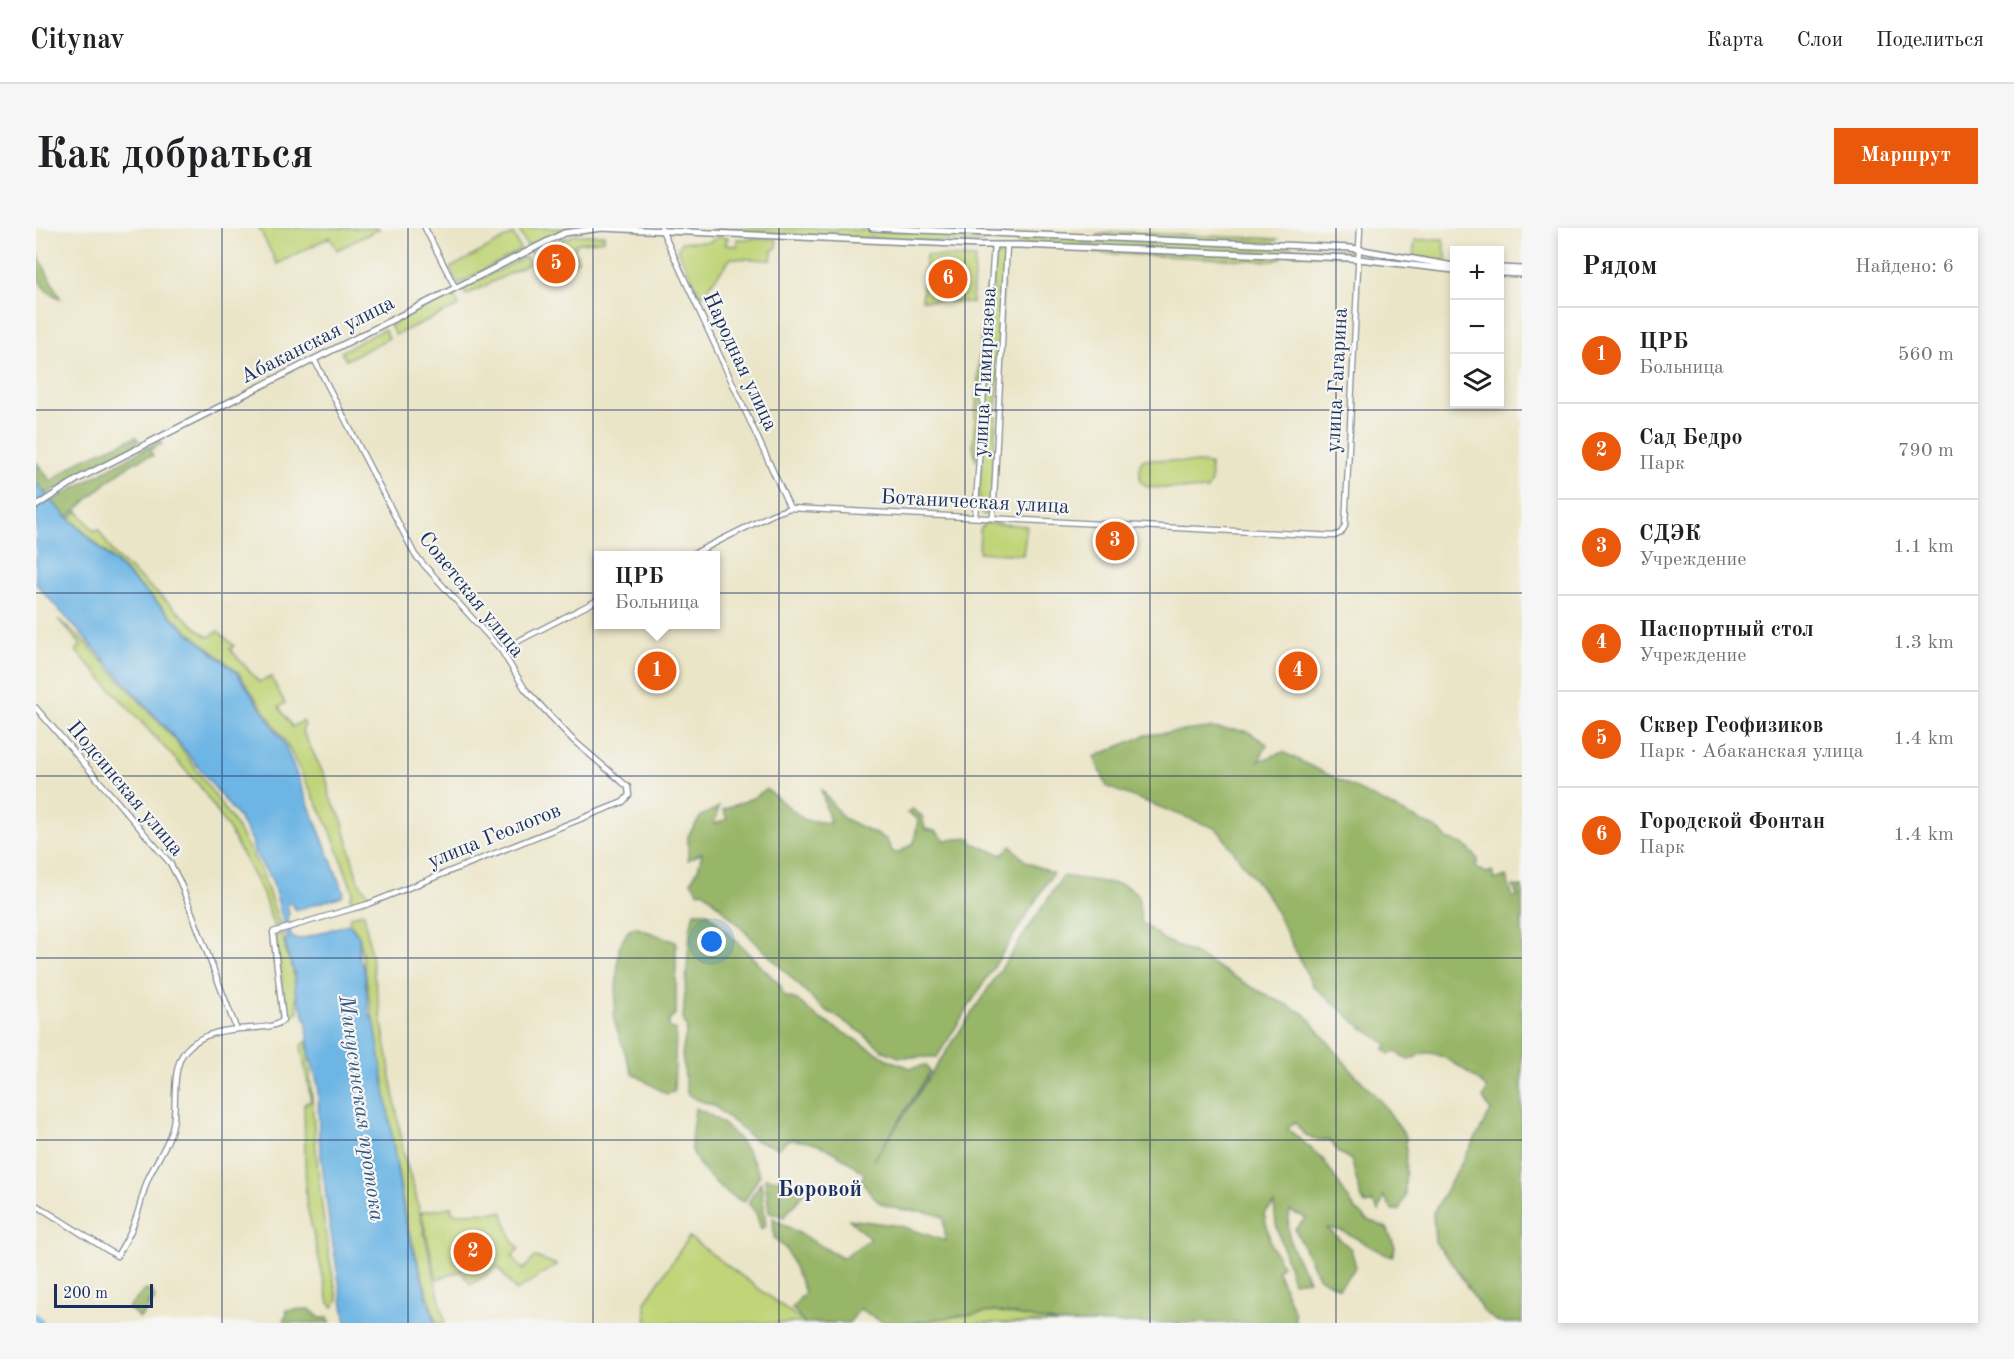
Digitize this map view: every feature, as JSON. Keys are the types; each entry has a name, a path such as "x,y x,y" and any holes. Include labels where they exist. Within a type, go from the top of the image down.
{"main road":[{"name":"Абаканская улица","path":"36,506 52,495 314,359 564,232 601,228 662,230 676,233 712,231 1358,259 1450,269"},
{"path":"671,228 676,233"},
{"path":"872,228 1008,231 1358,249 1450,265"},
{"name":"улица Тимирязева","path":"994,245 995,231"},
{"name":"улица Тимирязева","path":"1007,245 1008,231"},
{"path":"1504,270 1522,271"}],"street":[{"path":"425,228 455,288"},
{"name":"улица Гагарина","path":"1341,533 1345,526 1359,228"},
{"name":"Народная улица","path":"662,230 790,508"},
{"name":"улица Тимирязева","path":"975,517 994,245"},
{"name":"улица Тимирязева","path":"993,518 1007,245"},
{"name":"Советская улица","path":"314,359 409,547 501,650 525,689 573,740 628,787"},
{"name":"Ботаническая улица","path":"697,551 790,508 1322,536 1341,533"},
{"path":"501,650 594,602"},
{"name":"Подсинская улица","path":"36,708 170,864 184,892 236,1028"},
{"name":"улица Геологов","path":"236,1028 276,1026 284,1020 276,931 360,906 623,802 629,795 628,787"},
{"path":"36,1205 117,1256 135,1221 150,1173 171,1133 178,1063 184,1052 196,1041 210,1034 236,1028"}],"green space":[{"path":"259,228 379,229 337,250 330,237 277,264"},
{"path":"523,228 570,228 527,246 519,230"},
{"path":"714,228 816,228 985,235 987,238 981,243 716,231"},
{"path":"1116,232 1278,239 1273,243 1097,235"},
{"path":"513,234 521,250 458,284 450,268"},
{"path":"574,235 604,235 604,240 575,244 576,248 534,258 532,252"},
{"path":"718,237 728,238 725,245 737,246 737,239 776,239 777,247 772,251 771,260 731,258 701,297 678,250 681,242 709,242"},
{"path":"1018,237 1351,250 1352,252 1351,256 1017,243"},
{"path":"1443,239 1447,261 1413,257 1415,240"},
{"path":"1101,249 1283,257 1273,261 1095,253"},
{"path":"36,251 60,298 46,290 39,280"},
{"path":"575,251 578,260 572,266 553,272 534,262"},
{"path":"1000,252 1004,255 1004,259 991,510 984,515 978,509 995,259"},
{"path":"926,255 975,258 972,303 922,300"},
{"path":"526,257 529,264 466,295 462,288"},
{"path":"989,284 986,335 981,341 984,353 976,461 973,445 984,296"},
{"path":"453,293 459,306 395,335 390,325"},
{"path":"384,329 389,338 346,360 341,352"},
{"path":"136,437 139,441 135,445 46,494 36,482 36,462 51,481 79,461"},
{"path":"160,440 162,444 150,450 153,456 143,458 120,472 68,517 52,501"},
{"path":"1144,459 1210,464 1211,481 1207,490 1147,487 1140,481 1140,464"},
{"path":"78,511 94,531 98,529 115,556 205,635 209,637 218,631 234,646 230,649 259,682 271,677 285,703 279,707 292,727 303,721 305,725 302,730 327,781 329,796 342,820 358,881 368,894 366,901 353,904 350,898 353,892 330,829 285,741 238,672 183,627 70,518"},
{"path":"985,523 1027,526 1023,555 979,552 980,530"},
{"path":"58,619 85,642 175,740 233,821 261,870 280,925 274,927 263,894 228,828 199,785 76,651 81,645"},
{"path":"1209,728 1247,731 1267,744 1259,761 1283,752 1439,830 1447,839 1465,845 1478,859 1476,868 1487,873 1492,871 1494,880 1506,876 1513,897 1518,897 1513,886 1522,887 1522,1323 1498,1323 1482,1310 1453,1264 1435,1242 1433,1213 1491,1111 1483,1098 1487,1089 1467,1072 1441,1056 1426,1053 1408,1060 1396,1052 1389,1054 1384,1049 1388,1045 1360,1026 1313,986 1270,900 1217,829 1107,787 1094,757 1146,735"},
{"path":"766,789 805,820 830,823 821,789 843,818 886,839 893,852 898,853 914,843 918,819 907,813 912,809 922,816 925,829 935,831 945,840 971,838 972,843 1002,855 1011,846 1026,862 1053,873 937,1057 899,1057 884,1051 858,1030 821,1007 710,897 703,891 698,892 691,881 698,869 702,853 688,860 688,836 701,816 719,807 714,824 727,819 723,810 755,797"},
{"path":"1063,876 1124,885 1138,894 1141,922 1166,941 1197,955 1253,988 1305,1014 1351,1070 1384,1105 1406,1137 1405,1197 1399,1210 1392,1210 1384,1196 1379,1211 1372,1202 1366,1205 1361,1196 1351,1160 1338,1152 1330,1140 1309,1137 1295,1122 1287,1128 1323,1159 1355,1209 1366,1219 1387,1228 1395,1247 1392,1257 1344,1232 1327,1228 1351,1249 1356,1267 1339,1288 1318,1277 1295,1229 1306,1218 1290,1211 1288,1230 1292,1247 1309,1280 1293,1282 1276,1224 1274,1204 1264,1214 1271,1244 1282,1265 1277,1271 1295,1314 1295,1323 1058,1323 995,1311 908,1323 884,1323 860,1309 849,1323 805,1323 792,1308 805,1292 786,1249 774,1238 773,1218 842,1258 870,1239 849,1219 900,1226 946,1241 943,1217 927,1212 887,1206 872,1195 861,1180 865,1174 838,1154 820,1145 800,1141 788,1140 779,1148 756,1141 713,1105 695,1099 687,1093 682,1053 687,1028 683,1019 690,930 694,912 707,912 780,985 784,996 797,1000 817,1017 891,1061 911,1068 926,1065 930,1072 874,1160"},
{"path":"364,913 404,1156 415,1192 445,1323 436,1323 406,1221 359,935 349,921 351,916"},
{"path":"635,927 676,942 676,1013 669,1021 669,1028 676,1030 674,1092 666,1094 632,1073 614,1021 619,947 628,931"},
{"path":"283,933 286,954 292,965 298,1012 293,1013 293,1017 288,1020 275,935"},
{"path":"307,1041 322,1203 338,1300 333,1307 329,1303 306,1202 304,1104 311,1101 301,1046"},
{"path":"695,1108 726,1127 742,1144 755,1164 760,1175 744,1202 729,1194 714,1181 695,1158 691,1140"},
{"path":"765,1178 779,1180 804,1193 784,1217 769,1212"},
{"path":"761,1182 766,1226 761,1229 756,1213 748,1203"},
{"path":"451,1207 452,1213 502,1212 513,1242 519,1248 512,1256 523,1270 535,1257 557,1265 516,1291 498,1267 471,1285 461,1271 437,1279 421,1212"},
{"path":"689,1237 805,1323 647,1323 645,1302"},
{"path":"145,1290 153,1292 155,1300 151,1304 147,1303 149,1307 140,1318 128,1308"},
{"path":"310,1309 320,1318 328,1318 331,1323 287,1323 283,1320 287,1315 286,1310"},
{"path":"995,1311 1058,1323 908,1323"}],"water":[{"name":"Минусинская протока","path":"36,482 53,503 183,628 237,673 284,743 344,893 342,896 296,910 291,903 287,904 289,914 287,917 292,938 301,939 348,924 359,936 359,958 364,968 369,1013 375,1024 405,1221 435,1323 346,1323 329,1221 319,1137 318,1085 309,1053 307,1023 295,990 295,974 285,940 288,939 272,880 254,852 252,840 238,817 176,739 36,584"}],"waterway":[{"path":"36,1316 41,1323"}],"place":[{"name":"Сквер Геофизиков","path":"556,264"},
{"name":"Городской Фонтан","path":"948,279"},
{"name":"СДЭК","path":"1115,541"},
{"name":"ЦРБ","path":"657,671"},
{"name":"Паспортный стол","path":"1298,671"},
{"name":"Сад Бедро","path":"473,1252"}],"district":[{"name":"Боровой","path":"820,1188"}]}
